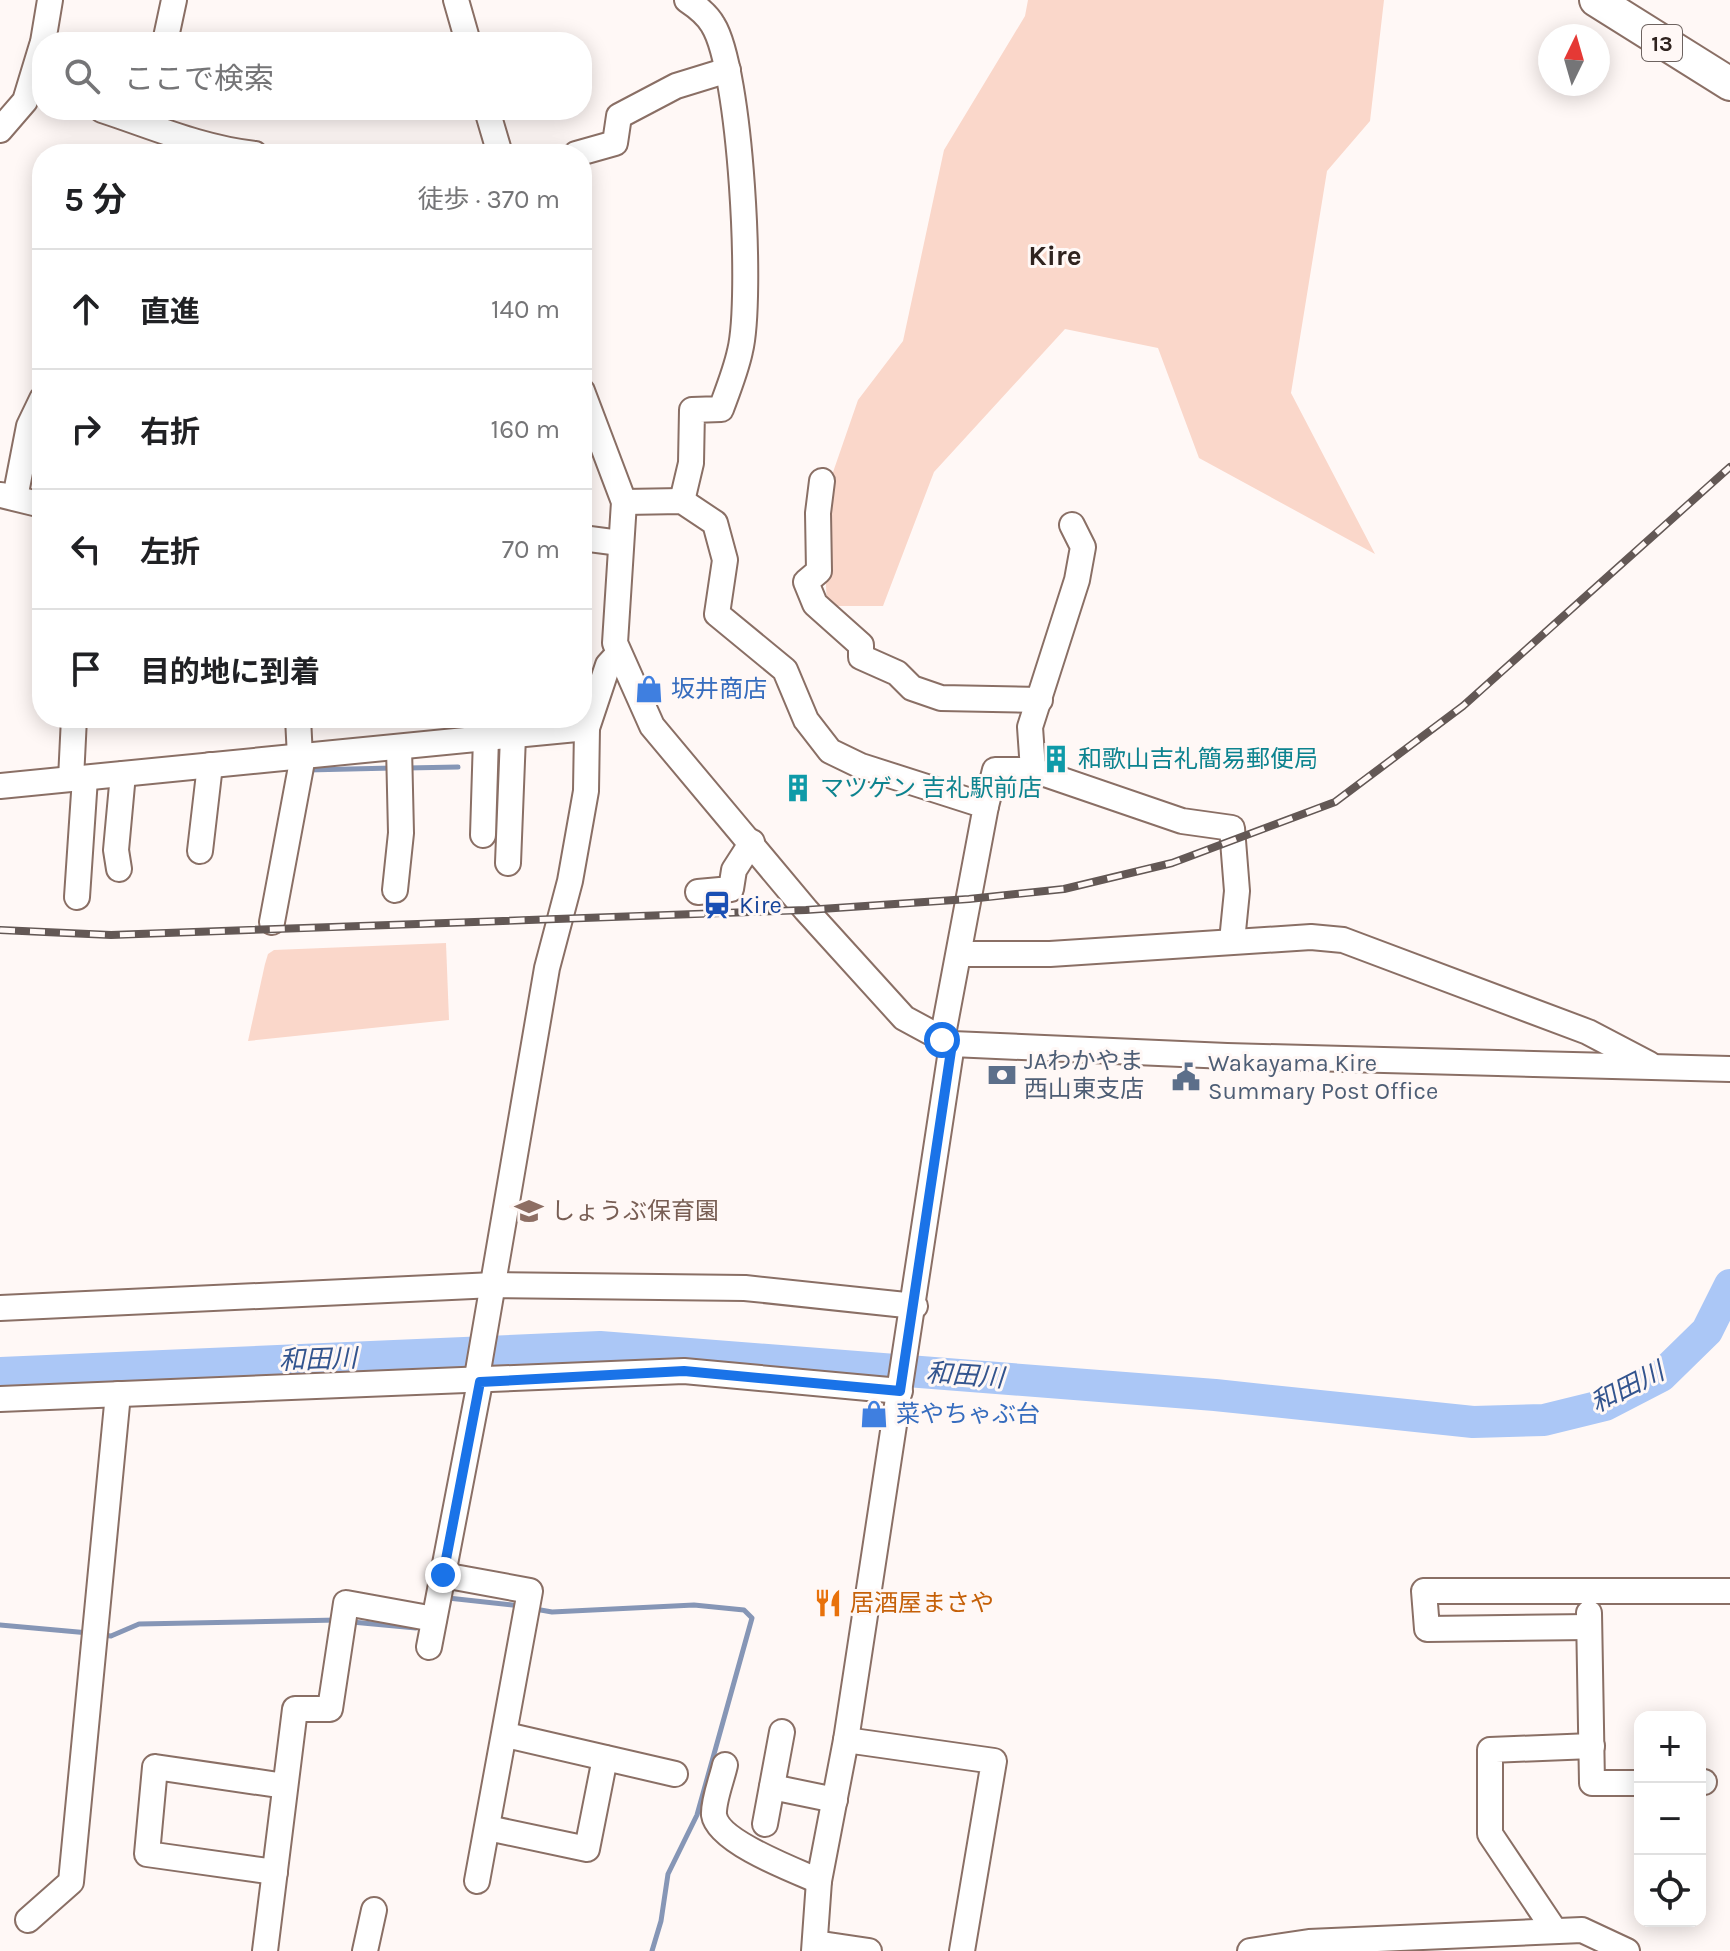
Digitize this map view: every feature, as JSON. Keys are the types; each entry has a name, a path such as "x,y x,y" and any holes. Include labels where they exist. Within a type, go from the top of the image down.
{"main road":[{"name":"13","path":"1596,0 1730,84"}],"street":[{"path":"44,32 50,0"},
{"path":"167,32 174,0"},
{"path":"682,501 691,463 692,410 721,409 741,350 745,281 739,151 728,70 713,25 687,0"},
{"path":"457,2 465,32"},
{"path":"592,149 615,143 619,116 676,86 728,70"},
{"path":"0,130 32,103"},
{"path":"151,120 167,144"},
{"path":"490,120 497,144"},
{"path":"32,429 7,496 32,502"},
{"path":"592,444 624,502 615,643 652,726 806,910 904,1018 947,1042 1227,1056 1730,1069"},
{"path":"822,481 819,571 806,582 815,604 861,645 861,657 897,673 912,688 941,698 1040,700"},
{"path":"624,502 682,501 715,523 725,560 717,614 785,670 806,720 830,751 861,766 986,806"},
{"path":"1033,770 1030,727 1077,580 1083,547 1072,525"},
{"path":"592,539 620,543"},
{"path":"592,713 608,665 618,654"},
{"path":"75,728 78,778 77,897"},
{"path":"272,922 302,756 299,728"},
{"path":"0,786 587,728 586,791 570,881 547,968 479,1377 429,1647"},
{"path":"508,863 513,736"},
{"path":"483,835 486,738"},
{"path":"395,890 401,833 399,747"},
{"path":"200,851 210,765"},
{"path":"869,1951 815,1947 819,1881 846,1740 915,1306 947,1042 986,806 995,770 1033,770 1182,821 1232,828 1237,891 1232,941"},
{"path":"119,869 116,850 123,774"},
{"path":"698,892 731,889 734,870 752,842"},
{"path":"961,954 1050,954 1311,937 1343,940 1588,1032 1652,1066"},
{"path":"0,1308 494,1288 745,1288 915,1306"},
{"path":"0,1399 684,1371 900,1387"},
{"path":"28,1920 71,1882 118,1394"},
{"path":"443,1575 530,1591 477,1881"},
{"path":"1589,1627 1427,1629 1424,1591 1730,1591"},
{"path":"1589,1591 1592,1783 1634,1783"},
{"path":"265,1951 295,1709 330,1709 346,1603 434,1619"},
{"path":"765,1824 782,1732"},
{"path":"506,1735 675,1774"},
{"path":"846,1740 994,1761 962,1951"},
{"path":"1555,1931 1490,1834 1490,1750 1592,1746"},
{"path":"488,1828 587,1849 605,1758"},
{"path":"725,1765 714,1815 720,1827 767,1860 819,1881"},
{"path":"275,1872 147,1854 155,1767 285,1786"},
{"path":"772,1787 835,1800"},
{"path":"365,1951 374,1910"},
{"path":"1250,1951 1309,1942 1582,1930 1627,1951"}],"shaded area":[{"path":"1028,0 1384,0 1370,121 1327,171 1291,393 1375,554 1199,458 1158,348 1065,329 934,472 883,606 827,606 822,504 858,400 903,341 944,150 1025,16"},
{"path":"446,943 449,1020 248,1041 265,964 268,954 274,950"}],"waterway":[{"path":"407,768 458,767"},
{"path":"307,770 393,768"},
{"name":"和田川","path":"0,1373 600,1347 1215,1395 1473,1422 1544,1420 1605,1405 1661,1376 1707,1331 1730,1285"},
{"path":"448,1598 521,1606"},
{"path":"535,1609 552,1612 694,1605 744,1610 752,1618 697,1815 668,1874 661,1921 652,1951"},
{"path":"102,1635 111,1636 139,1624 338,1620"},
{"path":"352,1622 416,1628 420,1624"},
{"path":"0,1625 89,1633"}],"railway":[{"path":"0,930 111,935 806,910 1064,889 1172,863 1335,802 1463,706 1730,467"}],"place":[{"name":"坂井商店","path":"649,689"},
{"name":"和歌山吉礼簡易郵便局","path":"1056,759"},
{"name":"マツゲン 吉礼駅前店","path":"798,788"},
{"name":"Kire","path":"717,905"},
{"name":"JAわかやま 西山東支店","path":"1002,1075"},
{"name":"Wakayama Kire Summary Post Office","path":"1186,1077"},
{"name":"しょうぶ保育園","path":"529,1211"},
{"name":"菜やちゃぶ台","path":"874,1414"},
{"name":"居酒屋まさや","path":"828,1603"}],"district":[{"name":"Kire","path":"1055,255"}],"route":[{"path":"443,1575 480,1382 684,1371 900,1391 952,1044 942,1040"}]}
